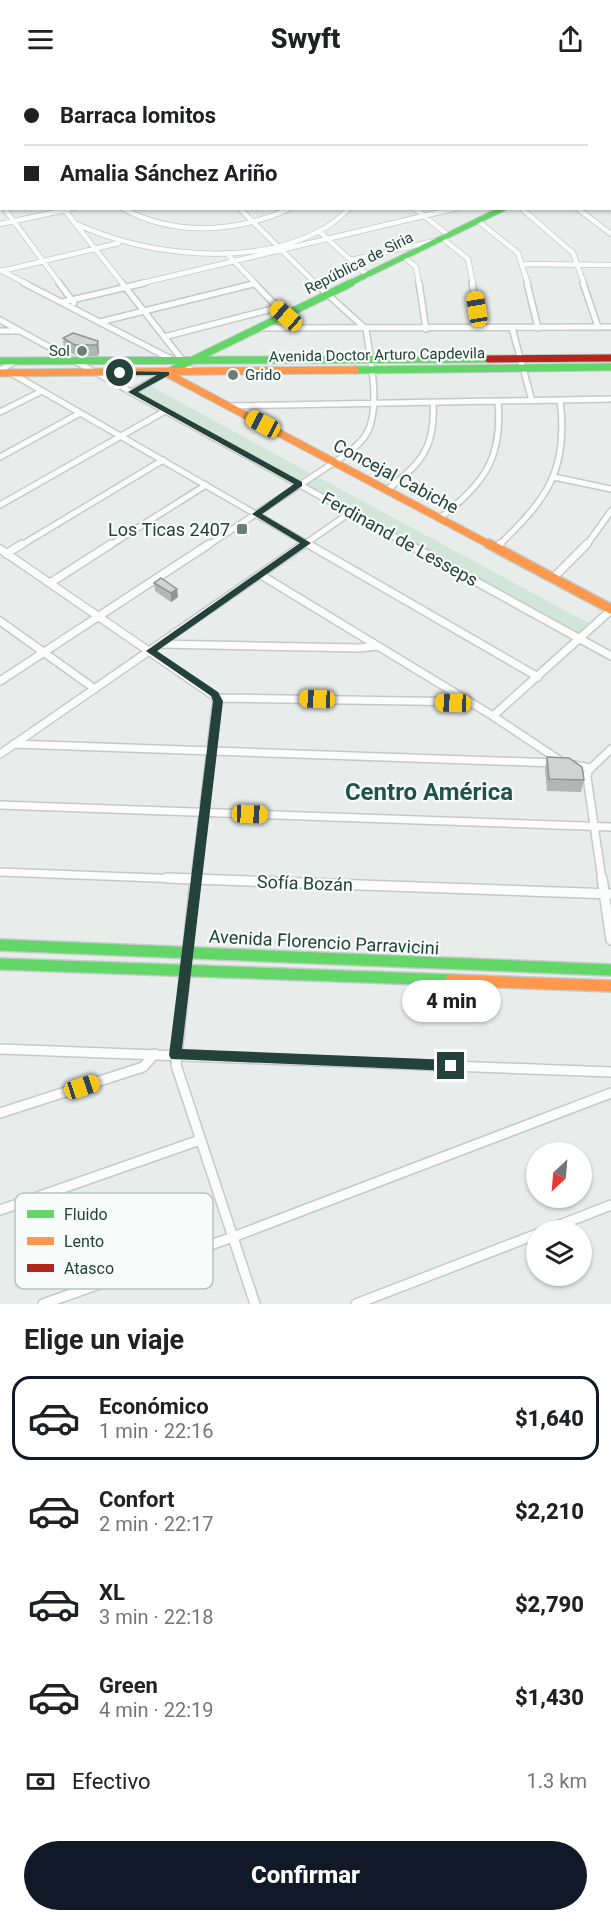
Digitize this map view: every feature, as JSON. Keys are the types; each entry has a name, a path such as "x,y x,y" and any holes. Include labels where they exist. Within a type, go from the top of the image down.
{"main road":[{"name":"República de Siria","path":"166,373 183,362 286,316 500,210"},
{"name":"Avenida Doctor Arturo Capdevila","path":"0,372 166,373 370,365 521,363 611,358"},
{"name":"Avenida Doctor Arturo Capdevila","path":"0,361 370,365"},
{"path":"133,361 166,373"},
{"name":"Avenida Doctor Arturo Capdevila","path":"521,363 611,367"},
{"name":"Concejal Cabiche","path":"166,373 611,610"},
{"name":"Avenida Florencio Parravicini","path":"0,945 611,970"},
{"name":"Avenida Florencio Parravicini","path":"0,964 611,986"}],"street":[{"path":"5,210 81,312"},
{"path":"0,225 64,210 183,362"},
{"path":"126,210 155,223 214,228 253,223 286,210"},
{"path":"0,681 334,462 363,439 370,425 371,404 366,329 240,210"},
{"path":"74,223 119,243 166,252 226,253 276,245 320,232 348,210"},
{"path":"416,210 442,238 468,259 481,328"},
{"path":"63,303 448,210"},
{"path":"523,210 566,245 577,265 598,327"},
{"path":"580,210 611,234"},
{"path":"478,221 515,249 523,264 538,328"},
{"path":"320,232 368,276"},
{"path":"351,260 442,238"},
{"path":"1,270 119,243"},
{"path":"226,253 253,284 286,316"},
{"path":"404,257 416,267 426,329"},
{"path":"523,264 611,265"},
{"path":"1,270 183,362 196,372"},
{"path":"100,322 253,284"},
{"path":"164,337 276,308"},
{"name":"Ferdinand de Lesseps","path":"0,320 611,656"},
{"path":"260,328 611,327"},
{"path":"512,328 532,400"},
{"path":"0,331 20,331"},
{"path":"0,372 16,361"},
{"path":"11,373 538,677"},
{"name":"República de Siria","path":"132,392 166,373"},
{"path":"0,412 42,391"},
{"path":"227,406 611,399"},
{"path":"496,548 533,511 555,477 565,440 565,425 560,400"},
{"path":"440,518 472,490 493,461 501,432 498,401"},
{"path":"387,490 411,470 427,450 435,432 433,402"},
{"path":"0,504 165,411"},
{"path":"0,457 80,413"},
{"path":"163,460 3,552 217,698 470,702"},
{"path":"555,477 611,489"},
{"path":"50,583 206,485"},
{"path":"553,578 584,548 611,511"},
{"path":"0,754 351,512"},
{"path":"261,575 493,716 564,764"},
{"path":"493,716 611,610"},
{"path":"0,621 95,688"},
{"path":"160,644 359,648 377,646"},
{"path":"217,698 186,952 176,1065 255,1304"},
{"path":"14,744 564,764 591,768"},
{"path":"611,749 591,768 587,777 608,894 611,940"},
{"path":"0,805 611,827"},
{"name":"Sofía Bozán","path":"0,872 608,894"},
{"path":"0,1049 611,1072"},
{"path":"0,1113 143,1067 154,1054"},
{"path":"213,1244 611,1093"},
{"path":"49,1193 200,1140"},
{"path":"0,1210 15,1205"},
{"path":"573,1220 611,1205"},
{"path":"356,1304 526,1238"},
{"path":"43,1304 86,1289"}],"green space":[{"path":"149,385 310,473 299,480 135,393"},
{"path":"318,477 592,625 580,634 306,485"}],"building":[{"path":"73,333 98,341 97,345 75,345 63,338"},
{"path":"161,578 177,589 171,593 154,583"},
{"path":"547,757 569,758 582,767 584,780 549,779"}],"traffic: fast":[{"path":"166,373 500,210"},
{"path":"0,361 489,359"},
{"path":"355,370 611,367"},
{"path":"0,945 611,970"},
{"path":"0,964 451,980"}],"traffic: slow":[{"path":"0,373 355,370"},
{"path":"166,373 611,609"},
{"path":"451,980 611,986"}],"traffic: jam":[{"path":"489,359 611,358"}],"place":[{"name":"Sol","path":"82,351"},
{"name":"Grido","path":"233,375"},
{"name":"Los Ticas 2407","path":"242,529"}],"district":[{"name":"Centro América","path":"429,792"}],"route":[{"path":"120,373 166,373 132,392 300,484 256,514 306,543 151,651 215,694 218,701 185,961 176,1055 451,1066"}]}
